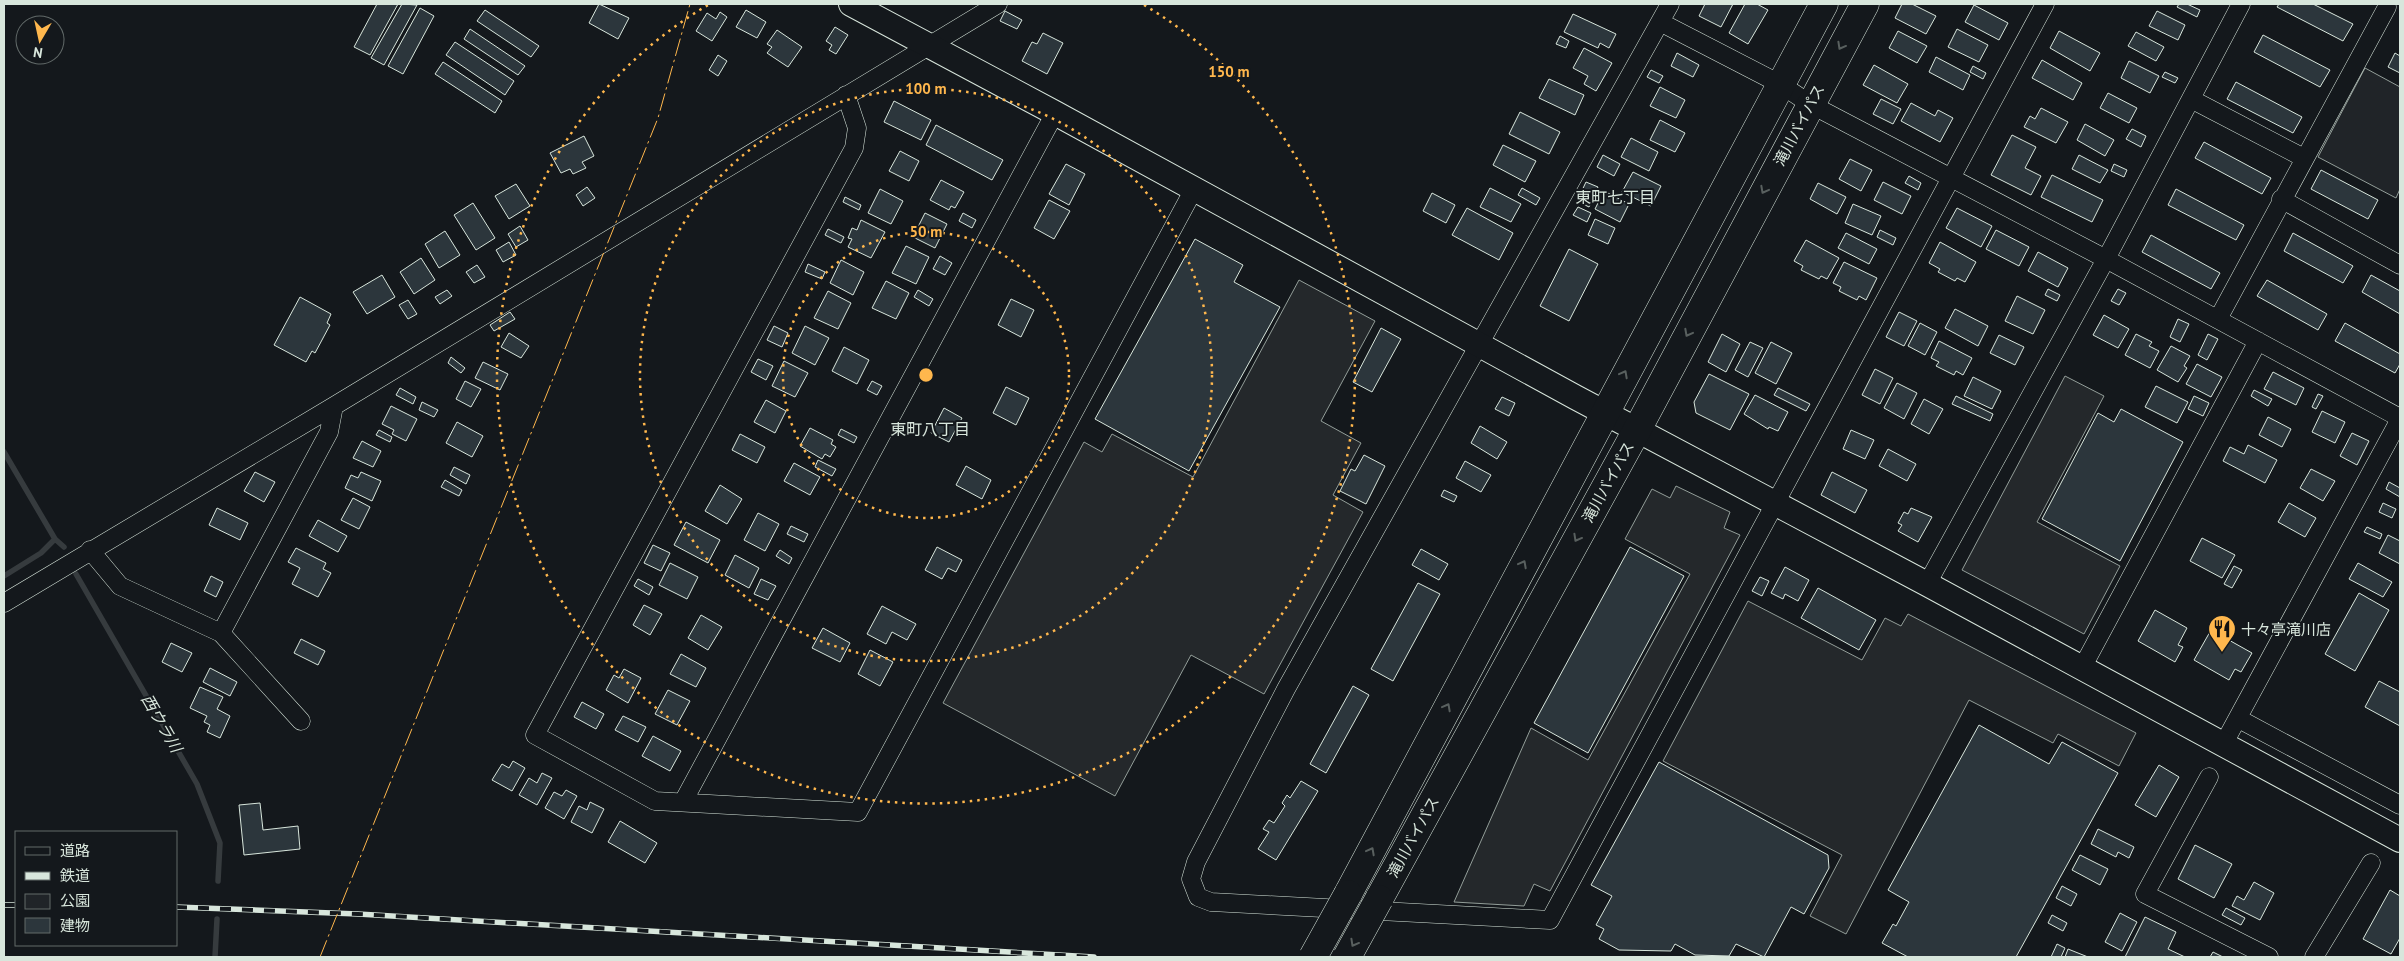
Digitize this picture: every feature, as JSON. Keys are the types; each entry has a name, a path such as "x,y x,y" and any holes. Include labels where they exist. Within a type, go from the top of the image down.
{"highway":[{"name":"滝川バイパス","path":"1314,957 1824,4"},
{"name":"滝川バイパス","path":"1347,957 1637,430 1865,4"}],"street":[{"path":"851,4 1055,112 1479,345 1927,584 2400,840"},
{"path":"4,603 334,406 846,94 998,4"},
{"path":"1670,4 1286,690 1196,862 1190,879 1198,897 1211,902 1550,920 1776,505 2045,4"},
{"path":"1927,584 2106,259 2241,4"},
{"path":"2218,319 2281,199 2389,9"},
{"path":"1660,22 1780,84 1810,104 2106,259 2400,418 2239,719 2223,745"},
{"path":"846,94 857,128 854,148 536,735 655,801 858,812 1194,189"},
{"path":"2190,99 2304,158"},
{"path":"683,802 1055,112"},
{"path":"2281,199 2400,265"},
{"path":"2082,668 2258,341"},
{"path":"221,633 329,432 334,406"},
{"path":"90,550 120,586 221,633 301,721"},
{"path":"2239,719 2400,805"},
{"path":"2209,777 2145,894 2269,957"},
{"path":"2314,957 2371,863"}],"green space":[{"path":"2365,68 2400,87 2400,189 2396,198 2318,157"}],"shaded area":[{"path":"1299,280 1375,321 1321,421 1361,443 1333,495 1363,512 1264,694 1191,655 1115,796 943,703 1084,442 1102,452 1112,434 1193,477"},
{"path":"2065,376 2104,396 2037,522 2120,566 2084,634 1962,570"},
{"path":"1676,486 1730,512 1724,528 1740,535 1550,891 1534,884 1524,906 1454,902 1531,728 1588,760 1690,574 1625,539 1652,489 1670,498"},
{"path":"1748,601 1862,660 1885,618 1901,626 1908,614 2136,733 2119,766 2058,734 2053,743 1969,700 1846,934 1810,916 1842,855 1663,761"}],"building":[{"path":"377,4 398,4 370,55 354,47"},
{"path":"402,4 417,5 384,65 371,58"},
{"path":"599,4 629,18 618,39 589,23"},
{"path":"1705,4 1733,4 1721,27 1699,16"},
{"path":"1745,4 1757,4 1768,10 1748,44 1729,33"},
{"path":"1902,4 1912,4 1936,16 1926,34 1895,18"},
{"path":"2179,4 2187,4 2200,10 2197,17 2177,7"},
{"path":"2279,4 2313,4 2353,24 2343,41 2277,7"},
{"path":"1974,5 2008,23 1999,40 1965,22"},
{"path":"420,8 434,16 403,74 388,66"},
{"path":"485,10 539,46 531,57 477,21"},
{"path":"746,10 766,22 757,38 736,27"},
{"path":"1005,11 1022,20 1017,29 1000,21"},
{"path":"2157,11 2185,25 2178,40 2149,26"},
{"path":"720,12 727,17 712,41 696,31 707,13 716,19"},
{"path":"1573,14 1616,34 1609,48 1600,43 1598,48 1564,32"},
{"path":"835,27 848,35 836,54 829,50 832,45 826,41"},
{"path":"470,29 525,66 518,75 464,39"},
{"path":"1957,29 1988,45 1979,62 1948,47"},
{"path":"777,30 802,47 788,67 767,53 772,47 767,44"},
{"path":"1898,31 1927,46 1917,63 1889,48"},
{"path":"2059,31 2100,53 2090,71 2050,48"},
{"path":"2136,32 2164,47 2156,61 2128,46"},
{"path":"1043,33 1063,43 1047,74 1022,61 1032,42 1037,44"},
{"path":"2263,35 2330,70 2320,87 2254,52"},
{"path":"1560,36 1569,41 1566,48 1556,44"},
{"path":"455,42 514,81 505,95 446,55"},
{"path":"1584,48 1612,63 1596,91 1584,84 1588,76 1573,68"},
{"path":"1677,53 1699,65 1693,77 1671,66"},
{"path":"2395,53 2400,56 2400,73 2388,67"},
{"path":"718,55 727,61 718,76 709,70"},
{"path":"1936,57 1970,75 1963,90 1929,72"},
{"path":"2042,60 2082,83 2073,100 2032,78"},
{"path":"2129,61 2159,76 2150,93 2121,78"},
{"path":"443,62 502,101 495,113 435,74"},
{"path":"1874,65 1908,84 1897,103 1863,85"},
{"path":"1973,66 1986,73 1983,79 1970,72"},
{"path":"1651,70 1663,76 1659,83 1647,77"},
{"path":"2165,72 2178,78 2175,83 2162,77"},
{"path":"1549,79 1584,95 1575,115 1539,98"},
{"path":"2236,82 2302,117 2293,133 2227,99"},
{"path":"1660,87 1685,100 1676,118 1650,106"},
{"path":"2108,93 2137,108 2129,123 2100,108"},
{"path":"1881,99 1901,109 1893,124 1873,114"},
{"path":"894,101 931,120 921,140 884,122"},
{"path":"1911,103 1935,116 1938,110 1953,118 1940,142 1901,121"},
{"path":"2041,108 2068,122 2056,143 2024,127 2030,116 2035,119"},
{"path":"1520,112 1560,132 1549,154 1509,134"},
{"path":"1660,120 1685,133 1675,152 1650,140"},
{"path":"2085,124 2114,140 2105,156 2077,140"},
{"path":"936,125 1003,160 992,180 926,145"},
{"path":"2132,129 2146,136 2141,147 2126,139"},
{"path":"2012,135 2036,147 2025,168 2041,176 2031,195 1991,175"},
{"path":"584,136 594,156 582,162 586,168 573,174 570,169 561,173 550,153"},
{"path":"1631,138 1658,152 1649,171 1621,157"},
{"path":"2204,142 2271,178 2262,194 2195,158"},
{"path":"1503,145 1536,161 1525,182 1493,165"},
{"path":"900,151 919,161 909,181 889,171"},
{"path":"1603,155 1620,164 1614,176 1597,167"},
{"path":"2079,155 2108,170 2100,183 2072,169"},
{"path":"1850,159 1872,170 1861,191 1839,179"},
{"path":"1066,164 1085,174 1069,205 1049,194"},
{"path":"2114,164 2127,170 2124,177 2111,171"},
{"path":"2321,170 2378,200 2368,219 2311,189"},
{"path":"1633,172 1661,186 1651,206 1622,192"},
{"path":"2052,175 2103,200 2092,222 2041,197"},
{"path":"1909,176 1921,183 1918,190 1905,183"},
{"path":"941,180 964,192 955,208 951,206 949,210 930,200"},
{"path":"1586,182 1598,187 1589,207 1577,201"},
{"path":"1883,182 1911,196 1902,214 1874,200"},
{"path":"1818,183 1846,197 1837,214 1810,199"},
{"path":"516,184 530,206 509,219 495,196"},
{"path":"587,187 595,198 583,206 576,195"},
{"path":"1490,188 1521,204 1511,222 1480,207"},
{"path":"1522,188 1540,198 1536,205 1518,195"},
{"path":"880,189 903,201 891,224 868,213"},
{"path":"2176,189 2244,225 2236,240 2168,205"},
{"path":"1604,191 1629,204 1620,222 1595,209"},
{"path":"1432,193 1455,205 1446,223 1423,211"},
{"path":"845,197 861,205 859,210 843,202"},
{"path":"1049,200 1070,211 1054,239 1034,228"},
{"path":"473,203 495,238 476,250 454,215"},
{"path":"1853,204 1881,216 1872,235 1845,223"},
{"path":"1578,207 1591,213 1587,222 1573,215"},
{"path":"1467,208 1513,233 1499,260 1452,235"},
{"path":"1957,208 1992,226 1981,247 1946,228"},
{"path":"925,213 947,224 935,248 913,237"},
{"path":"963,213 976,220 972,228 959,221"},
{"path":"1595,219 1615,228 1608,244 1588,235"},
{"path":"861,220 885,232 871,258 848,247 852,239 848,238 852,228 857,230"},
{"path":"520,226 528,240 516,247 508,234"},
{"path":"828,229 844,237 841,243 825,235"},
{"path":"1880,230 1896,238 1893,245 1877,237"},
{"path":"1996,230 2029,247 2019,266 1986,249"},
{"path":"445,231 460,255 439,268 425,244"},
{"path":"1846,233 1877,249 1869,264 1838,248"},
{"path":"2293,233 2353,266 2343,283 2284,251"},
{"path":"2151,235 2220,273 2211,289 2142,252"},
{"path":"1195,239 1243,265 1234,282 1280,307 1189,471 1095,419"},
{"path":"1806,240 1839,258 1827,279 1821,276 1819,279 1801,270 1803,266 1794,261"},
{"path":"509,242 516,255 503,262 496,250"},
{"path":"1940,242 1976,262 1965,282 1957,278 1955,281 1938,272 1940,269 1929,263"},
{"path":"906,246 929,257 916,284 892,273"},
{"path":"1569,249 1598,264 1569,321 1540,306"},
{"path":"2038,252 2068,268 2058,287 2028,271"},
{"path":"940,256 952,263 945,275 933,269"},
{"path":"421,258 435,280 414,294 400,272"},
{"path":"841,260 864,272 853,295 830,283"},
{"path":"1844,262 1877,278 1866,300 1859,296 1857,300 1839,291 1841,287 1833,283"},
{"path":"808,264 825,272 822,279 805,272"},
{"path":"477,265 485,277 474,283 466,272"},
{"path":"382,275 395,297 367,314 353,292"},
{"path":"2371,275 2400,291 2400,314 2362,292"},
{"path":"2267,280 2327,314 2318,330 2257,296"},
{"path":"886,281 909,293 896,319 872,308"},
{"path":"2048,289 2060,295 2057,301 2045,295"},
{"path":"2118,289 2126,293 2119,305 2111,301"},
{"path":"447,290 452,296 440,304 435,297"},
{"path":"918,290 933,299 929,306 914,297"},
{"path":"828,291 851,303 838,329 814,318"},
{"path":"2017,296 2045,310 2033,334 2005,321"},
{"path":"300,297 331,314 327,323 330,325 315,353 312,351 306,362 274,345"},
{"path":"1011,299 1034,310 1021,337 998,325"},
{"path":"408,300 417,314 408,319 399,305"},
{"path":"1955,309 1988,326 1978,346 1945,328"},
{"path":"510,312 515,319 494,331 490,325"},
{"path":"1899,312 1917,321 1904,346 1886,337"},
{"path":"2104,315 2129,329 2118,348 2093,335"},
{"path":"2178,319 2189,324 2180,342 2170,337"},
{"path":"1920,323 1937,332 1925,355 1908,346"},
{"path":"2345,323 2400,354 2400,364 2395,373 2335,341"},
{"path":"774,326 788,333 782,347 767,340"},
{"path":"805,326 829,338 815,365 792,353"},
{"path":"1381,328 1401,339 1372,392 1353,382"},
{"path":"509,333 529,346 521,358 501,347"},
{"path":"1722,334 1740,344 1726,372 1708,362"},
{"path":"2136,334 2152,342 2149,346 2159,351 2150,368 2125,355"},
{"path":"2208,334 2218,339 2207,360 2198,355"},
{"path":"1999,335 2024,347 2015,365 1990,353"},
{"path":"1939,341 1972,358 1963,375 1956,371 1954,375 1936,366 1939,362 1931,358"},
{"path":"1750,342 1763,348 1748,377 1735,370"},
{"path":"1771,342 1792,353 1776,384 1755,373"},
{"path":"2171,346 2190,356 2184,366 2187,368 2178,382 2157,370"},
{"path":"844,347 869,360 857,384 832,371"},
{"path":"451,357 465,368 461,373 448,363"},
{"path":"758,359 773,366 766,380 751,372"},
{"path":"784,361 808,373 795,397 772,386"},
{"path":"483,362 508,374 500,390 475,378"},
{"path":"2197,364 2222,377 2211,397 2186,384"},
{"path":"1875,369 1893,378 1880,404 1862,395"},
{"path":"2273,372 2304,388 2296,405 2264,389"},
{"path":"1709,374 1749,394 1730,430 1696,413 1694,402"},
{"path":"1973,377 2001,391 1992,409 1964,396"},
{"path":"465,381 481,389 471,407 456,399"},
{"path":"872,381 882,386 877,395 867,390"},
{"path":"1897,383 1917,393 1904,419 1884,408"},
{"path":"2156,386 2188,402 2177,423 2145,407"},
{"path":"1006,387 1029,398 1016,425 993,413"},
{"path":"400,388 416,397 413,404 396,395"},
{"path":"1778,388 1810,404 1806,411 1774,395"},
{"path":"2254,390 2272,399 2268,406 2251,396"},
{"path":"2318,394 2323,396 2316,409 2312,407"},
{"path":"1755,395 1788,412 1778,431 1769,427 1768,429 1744,414"},
{"path":"1956,396 1993,414 1990,421 1952,404"},
{"path":"2194,396 2209,403 2203,416 2188,409"},
{"path":"1502,397 1515,403 1509,416 1495,409"},
{"path":"1924,399 1943,409 1929,434 1911,424"},
{"path":"766,400 786,411 775,433 754,422"},
{"path":"422,402 438,410 434,417 419,410"},
{"path":"391,406 417,419 406,441 392,434 394,430 382,424"},
{"path":"944,408 962,418 949,442 931,433"},
{"path":"2121,409 2183,442 2120,561 2042,519 2098,413 2114,422"},
{"path":"2322,411 2345,422 2335,443 2312,432"},
{"path":"2268,417 2291,429 2282,447 2259,435"},
{"path":"457,422 483,436 472,457 446,443"},
{"path":"1480,426 1507,442 1497,459 1471,443"},
{"path":"810,428 833,440 831,444 836,447 830,457 825,454 822,459 800,446"},
{"path":"841,429 857,437 854,443 838,435"},
{"path":"379,430 392,437 390,442 376,435"},
{"path":"1851,430 1874,440 1865,459 1843,449"},
{"path":"2352,433 2369,441 2357,465 2340,456"},
{"path":"740,434 765,447 757,463 732,450"},
{"path":"362,441 381,451 373,467 353,458"},
{"path":"2248,445 2277,460 2265,483 2223,461 2230,447 2244,454"},
{"path":"1888,449 1916,464 1907,481 1879,466"},
{"path":"1364,455 1385,466 1366,504 1340,491 1351,469 1355,471"},
{"path":"818,460 836,469 832,476 815,467"},
{"path":"1465,461 1491,475 1481,492 1456,478"},
{"path":"794,463 820,477 810,495 784,481"},
{"path":"966,466 991,480 982,499 956,485"},
{"path":"454,467 470,475 466,484 450,475"},
{"path":"2311,469 2335,481 2323,501 2300,488"},
{"path":"255,472 275,482 264,502 244,491"},
{"path":"361,472 381,481 372,501 345,488 351,475 358,478"},
{"path":"1832,472 1867,490 1855,513 1821,495"},
{"path":"445,480 462,490 459,496 441,487"},
{"path":"2389,482 2400,488 2400,497 2386,489"},
{"path":"720,485 742,499 727,524 705,511"},
{"path":"1444,490 1457,496 1454,502 1441,496"},
{"path":"353,498 370,507 359,529 341,520"},
{"path":"2289,503 2316,518 2305,537 2278,522"},
{"path":"2383,503 2396,509 2392,518 2379,512"},
{"path":"217,508 248,523 240,540 209,525"},
{"path":"1911,508 1932,517 1918,542 1898,531 1902,525 1898,523 1904,512 1908,514"},
{"path":"758,513 779,524 765,551 744,540"},
{"path":"318,520 347,536 338,552 309,536"},
{"path":"686,522 720,540 708,563 674,545"},
{"path":"791,526 808,534 804,542 787,534"},
{"path":"2367,527 2382,534 2380,539 2364,532"},
{"path":"2388,535 2400,541 2400,564 2379,553"},
{"path":"2202,538 2235,555 2222,578 2190,561"},
{"path":"653,545 670,553 661,571 644,563"},
{"path":"937,547 962,560 956,572 948,568 942,579 925,570"},
{"path":"1630,547 1684,576 1588,753 1534,723"},
{"path":"296,548 326,563 323,569 331,573 318,597 292,584 300,568 288,562"},
{"path":"1421,549 1448,564 1439,580 1412,565"},
{"path":"780,550 792,558 789,564 776,556"},
{"path":"735,555 759,568 749,588 725,575"},
{"path":"670,563 698,577 687,599 659,585"},
{"path":"2358,563 2392,582 2383,597 2349,579"},
{"path":"2234,566 2242,570 2232,588 2224,584"},
{"path":"1785,567 1809,580 1798,601 1785,594 1783,599 1771,593"},
{"path":"211,576 223,582 216,597 204,591"},
{"path":"1760,577 1769,581 1762,596 1752,591"},
{"path":"638,579 653,587 649,595 634,586"},
{"path":"761,579 776,586 768,600 754,594"},
{"path":"1418,583 1440,594 1393,681 1371,669"},
{"path":"1818,588 1876,620 1859,650 1801,618"},
{"path":"2359,593 2389,610 2355,671 2325,654"},
{"path":"644,605 662,614 650,635 633,625"},
{"path":"882,606 916,624 907,640 892,632 886,644 867,634"},
{"path":"2155,610 2187,628 2178,645 2183,647 2175,662 2138,641"},
{"path":"701,615 722,627 708,650 688,638"},
{"path":"823,628 850,643 840,662 812,648"},
{"path":"2211,630 2252,653 2241,672 2235,669 2229,680 2194,660"},
{"path":"301,639 325,651 318,665 294,653"},
{"path":"171,643 192,653 182,672 162,662"},
{"path":"870,650 893,662 880,686 858,674"},
{"path":"681,654 706,668 696,687 670,674"},
{"path":"210,668 237,682 230,696 203,682"},
{"path":"624,669 641,678 628,703 606,690 614,675 619,678"},
{"path":"2379,681 2400,692 2400,726 2365,707"},
{"path":"1353,686 1369,695 1326,773 1310,764"},
{"path":"200,687 223,697 217,709 230,716 220,738 207,732 210,725 204,722 207,716 190,708"},
{"path":"668,690 690,701 677,725 655,714"},
{"path":"582,702 604,714 596,729 574,717"},
{"path":"623,716 646,727 638,742 615,730"},
{"path":"1979,725 2049,764 2062,742 2118,773 2016,957 1908,957 1882,943 1893,924 1896,926 1909,902 1888,890"},
{"path":"653,736 681,751 670,771 642,756"},
{"path":"513,761 525,768 512,791 492,780 502,764 509,768"},
{"path":"1659,762 1828,855 1829,868 1804,914 1791,907 1764,957 1736,944 1729,956 1695,955 1675,944 1671,951 1619,950 1599,939 1604,929 1596,925 1612,896 1591,885"},
{"path":"2159,765 2179,777 2156,817 2135,805"},
{"path":"542,773 552,778 537,805 519,795 529,778 537,783"},
{"path":"1301,781 1318,791 1276,860 1258,849 1269,832 1263,829 1269,820 1274,823 1285,806 1282,803 1287,795 1290,798"},
{"path":"566,790 577,796 564,819 545,808 554,792 562,796"},
{"path":"590,802 604,809 592,833 571,822 579,806 587,810"},
{"path":"260,803 263,830 298,826 300,849 244,855 239,805"},
{"path":"620,821 657,843 645,863 608,842"},
{"path":"2098,829 2134,847 2129,858 2118,852 2116,857 2091,844"},
{"path":"2195,845 2232,864 2214,898 2178,879"},
{"path":"2080,855 2108,869 2100,885 2072,870"},
{"path":"2254,882 2274,893 2260,920 2232,906 2237,896 2244,900"},
{"path":"2062,886 2077,894 2071,906 2056,898"},
{"path":"2390,890 2400,896 2400,938 2391,954 2363,939"},
{"path":"2226,908 2245,918 2241,925 2222,915"},
{"path":"2120,913 2137,922 2122,951 2105,942"},
{"path":"2052,915 2067,923 2063,931 2048,923"},
{"path":"2145,917 2176,932 2168,949 2185,957 2125,957"},
{"path":"2057,944 2065,948 2061,957 2051,957"},
{"path":"2068,949 2088,957 2065,957"},
{"path":"2213,952 2223,957 2210,957"}],"waterway":[{"name":"西ウラ川","path":"4,452 55,539 64,547"},
{"path":"4,576 41,553 55,539"},
{"name":"西ウラ川","path":"76,574 197,784 220,843 218,881"},
{"name":"西ウラ川","path":"215,957 217,919"}],"railway":[{"path":"4,905 15,905"},
{"path":"178,907 358,914 1094,957"}],"power":[{"path":"320,957 658,118 690,4"}],"place":[{"name":"十々亭滝川店","path":"2222,653"}],"district":[{"name":"東町七丁目","path":"1615,197"},
{"name":"東町八丁目","path":"930,429"}]}
